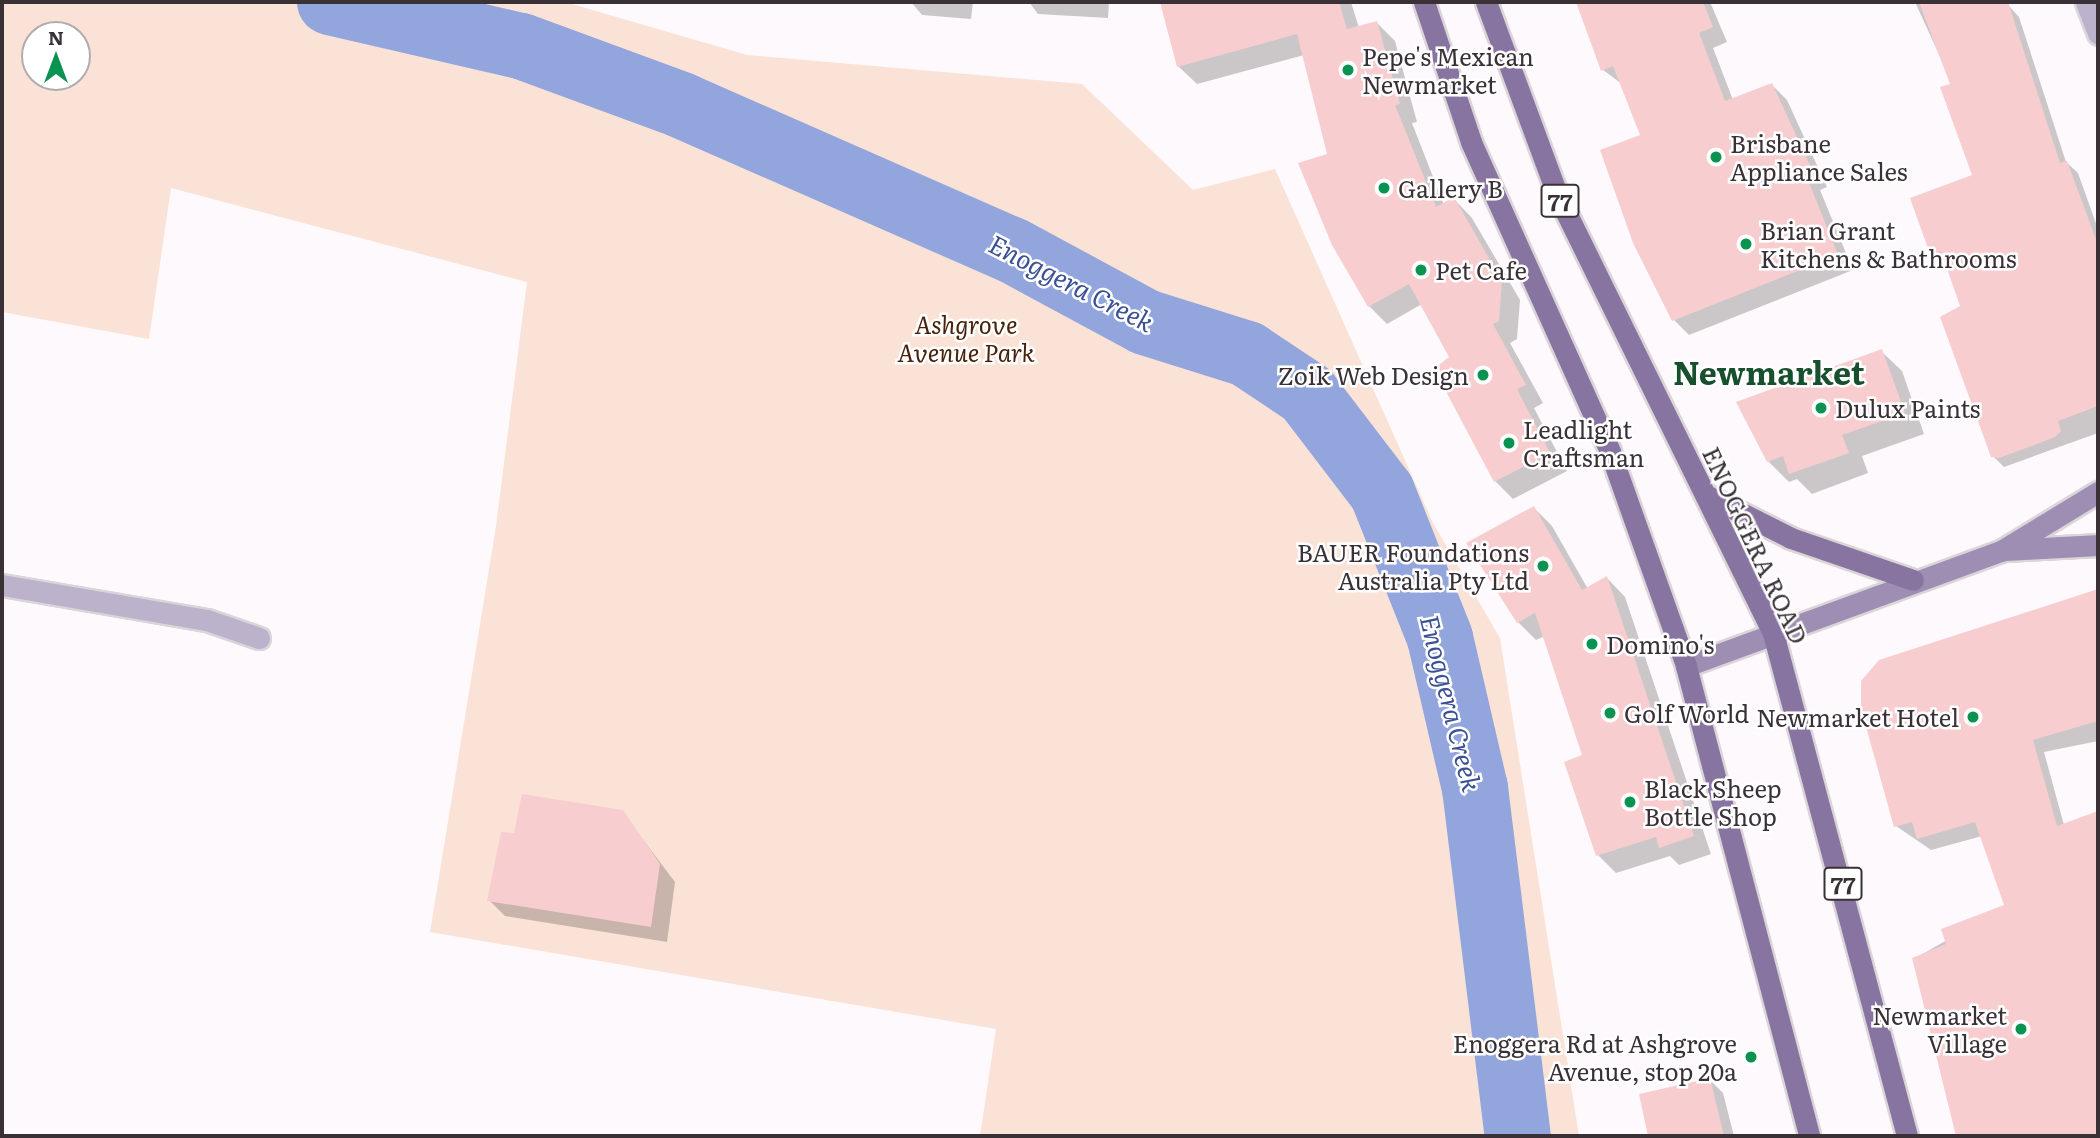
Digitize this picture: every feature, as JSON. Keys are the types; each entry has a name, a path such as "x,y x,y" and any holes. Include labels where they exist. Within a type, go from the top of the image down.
{"main road":[{"name":"77","path":"1424,2 1471,142 1610,452 1685,666 1809,1136"},
{"name":"ENOGGERA ROAD","path":"1486,2 1551,182 1773,633 1907,1136"},
{"path":"1685,666 1913,580 2001,551 2098,492"},
{"path":"1706,495 1797,541 1913,580"},
{"path":"2001,551 2098,545"}],"street":[{"path":"2087,2 2098,34"},
{"path":"2,584 207,620 259,638"}],"green space":[{"name":"Ashgrove Avenue Park","path":"2,2 565,2 747,55 1082,84 1193,190 1275,169 1433,523 1500,638 1579,1136 980,1136 996,1029 430,932 496,526 527,282 171,188 149,339 2,312"}],"building":[{"path":"1160,2 1339,2 1347,29 1377,21 1400,104 1395,105 1436,207 1454,197 1502,281 1499,321 1493,324 1526,385 1517,389 1550,453 1494,482 1434,369 1449,357 1409,284 1368,307 1332,245 1298,163 1327,154 1297,34 1177,67"},
{"path":"1576,2 1703,2 1713,27 1699,33 1725,101 1772,83 1813,172 1806,175 1838,255 1672,321 1633,243 1600,150 1640,135 1613,66 1601,71"},
{"path":"1919,2 2008,2 2060,163 2067,161 2098,245 2098,406 2058,421 2061,431 2055,437 1999,458 1991,457 1940,317 1960,306 1941,251 1930,254 1910,198 1972,175 1940,87 1950,84"},
{"name":"Dulux Paints","path":"1882,349 1905,413 1842,435 1849,453 1789,474 1783,456 1767,462 1736,402"},
{"path":"1534,506 1582,590 1607,576 1694,836 1659,848 1656,837 1596,856 1564,762 1582,755 1535,613 1517,623 1466,543"},
{"path":"2098,589 2098,721 2033,740 2057,826 2098,811 2098,1136 1956,1136 1912,958 1946,944 1941,929 2004,905 1975,822 1917,839 1912,822 1894,827 1861,709 1861,681 1879,660"},
{"path":"522,794 623,810 660,864 651,927 487,901 501,832 514,833"},
{"path":"1710,1078 1724,1136 1648,1136 1639,1094"}],"waterway":[{"name":"Enoggera Creek","path":"330,2 521,46 681,105 1012,250 1145,322 1247,354 1307,394 1382,492 1440,638 1475,788 1518,1136"}],"place":[{"name":"Pepe's Mexican Newmarket","path":"1348,70"},
{"name":"Brisbane Appliance Sales","path":"1716,157"},
{"name":"Gallery B","path":"1384,188"},
{"name":"Brian Grant Kitchens & Bathrooms","path":"1746,244"},
{"name":"Pet Cafe","path":"1421,270"},
{"name":"Zoik Web Design","path":"1483,375"},
{"name":"Dulux Paints","path":"1821,408"},
{"name":"Leadlight Craftsman","path":"1509,443"},
{"name":"BAUER Foundations Australia Pty Ltd","path":"1543,566"},
{"name":"Domino's","path":"1592,644"},
{"name":"Golf World","path":"1610,713"},
{"name":"Newmarket Hotel","path":"1973,717"},
{"name":"Black Sheep Bottle Shop","path":"1630,802"},
{"name":"Newmarket Village","path":"2021,1029"},
{"name":"Enoggera Rd at Ashgrove Avenue, stop 20a","path":"1751,1057"}],"district":[{"name":"Newmarket","path":"1769,371"}]}
